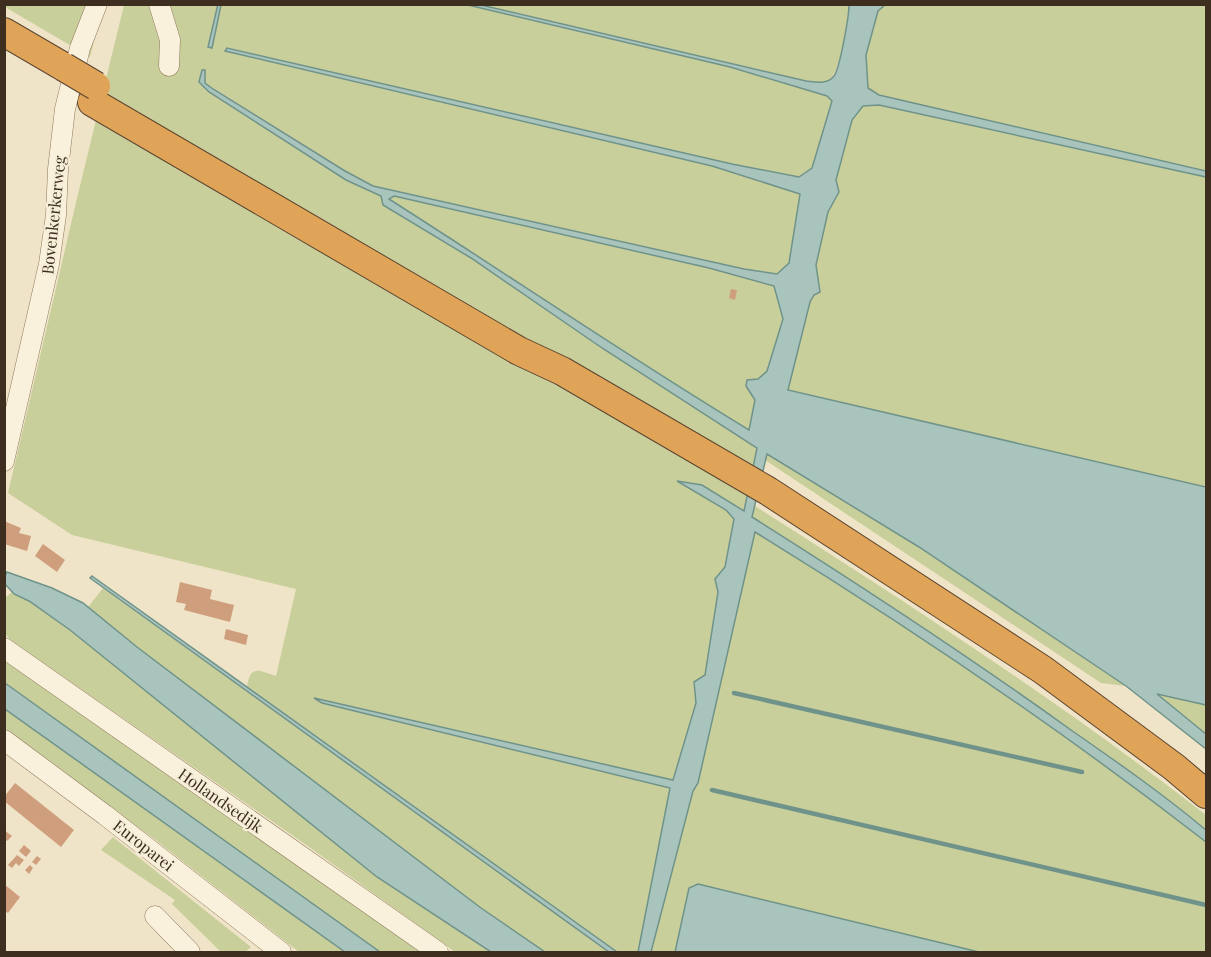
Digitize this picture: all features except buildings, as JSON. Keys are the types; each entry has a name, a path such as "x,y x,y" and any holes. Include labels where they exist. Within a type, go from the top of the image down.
{"highway":[{"path":"4,32 62,76 519,351 562,371 756,485 1043,670 1174,767 1206,794"},
{"path":"4,54 62,76"}],"street":[{"name":"Bovenkerkerweg","path":"4,461 49,264 56,215 60,140 65,109 80,48 96,4"},
{"path":"159,4 170,40 169,66"},
{"name":"Hollandsedijk","path":"4,648 438,952"},
{"name":"Europarei","path":"4,740 105,815 259,946 281,952"},
{"path":"155,916 190,952"}],"green space":[{"path":"5,4 103,5 90,57 5,7"},
{"path":"124,5 218,5 208,46 212,48 221,5 468,5 730,67 827,95 832,101 812,168 799,177 732,164 228,48 226,51 712,166 801,194 789,263 777,274 744,269 373,186 199,81 209,92 346,180 388,199 394,196 709,268 774,286 783,319 767,371 758,379 755,400 757,448 744,511 702,485 679,482 726,510 734,519 725,567 715,579 718,592 705,675 694,682 696,703 673,780 316,699 322,703 670,788 638,952 617,952 247,686 253,672 260,671 276,676 296,589 72,535 8,493"},
{"path":"481,5 850,5 840,59 831,77 822,83"},
{"path":"885,5 1206,5 1206,171 879,95 868,89 866,55 878,11"},
{"path":"879,105 1206,177 1206,487 788,391 810,302 814,295 820,292 816,265 828,212 839,192 836,180 852,120 863,106"},
{"path":"767,453 919,547 1126,686 1101,683 765,460"},
{"path":"755,506 927,617 1096,733 1206,815 1206,830 1140,778 992,675 752,517"},
{"path":"755,532 871,605 985,681 1152,800 1206,842 1206,952 979,952 698,885 689,888 675,952 651,952 693,791 698,783"},
{"path":"103,588 609,952 545,952 481,908 137,647 88,607"},
{"path":"12,592 70,630 377,877 491,952 455,952 312,849 10,640 5,633 5,598"},
{"path":"4,655 426,952 380,952 5,683"},
{"path":"1155,694 1206,705 1206,734"},
{"path":"5,709 345,952 299,952 153,838 5,733"},
{"path":"113,837 251,947 245,952 221,952 172,904 175,900 101,850"}],"water":[{"path":"218,4 221,5 212,48 208,47"},
{"path":"468,5 481,5 806,81 821,82 828,81 834,76 839,63 849,5 885,5 878,11 866,55 868,88 879,95 1206,171 1206,177 879,105 863,106 852,120 836,180 839,192 828,212 816,265 820,292 814,295 810,302 788,390 1206,487 1206,705 1157,694 1206,734 1206,749 1126,686 919,547 767,454 752,517 953,648 1123,766 1206,830 1206,842 1152,800 985,681 871,605 755,532 698,783 693,791 651,952 638,952 670,788 322,703 314,698 673,780 696,703 694,682 705,675 718,592 715,579 725,567 734,519 726,510 677,481 702,485 744,511 757,448 602,348 471,258 383,205 381,196 346,180 209,92 199,82 202,70 205,70 205,83 213,89 373,186 744,269 777,274 789,263 800,194 712,166 225,51 227,48 732,164 799,177 812,168 832,101 827,96 730,67","holes":["394,196 709,268 774,286 783,319 767,371 758,379 747,380 746,386 755,400 749,430 658,374 389,199"]},
{"path":"7,572 52,588 83,603 137,647 481,908 545,952 491,952 377,877 70,630 29,601 14,594 5,584"},
{"path":"92,576 617,952 609,952 90,578"},
{"path":"5,683 380,952 345,952 5,709"},
{"path":"698,884 979,952 675,952 689,888"}],"waterway":[{"path":"734,693 1082,772"},
{"path":"712,790 1206,905"}]}
